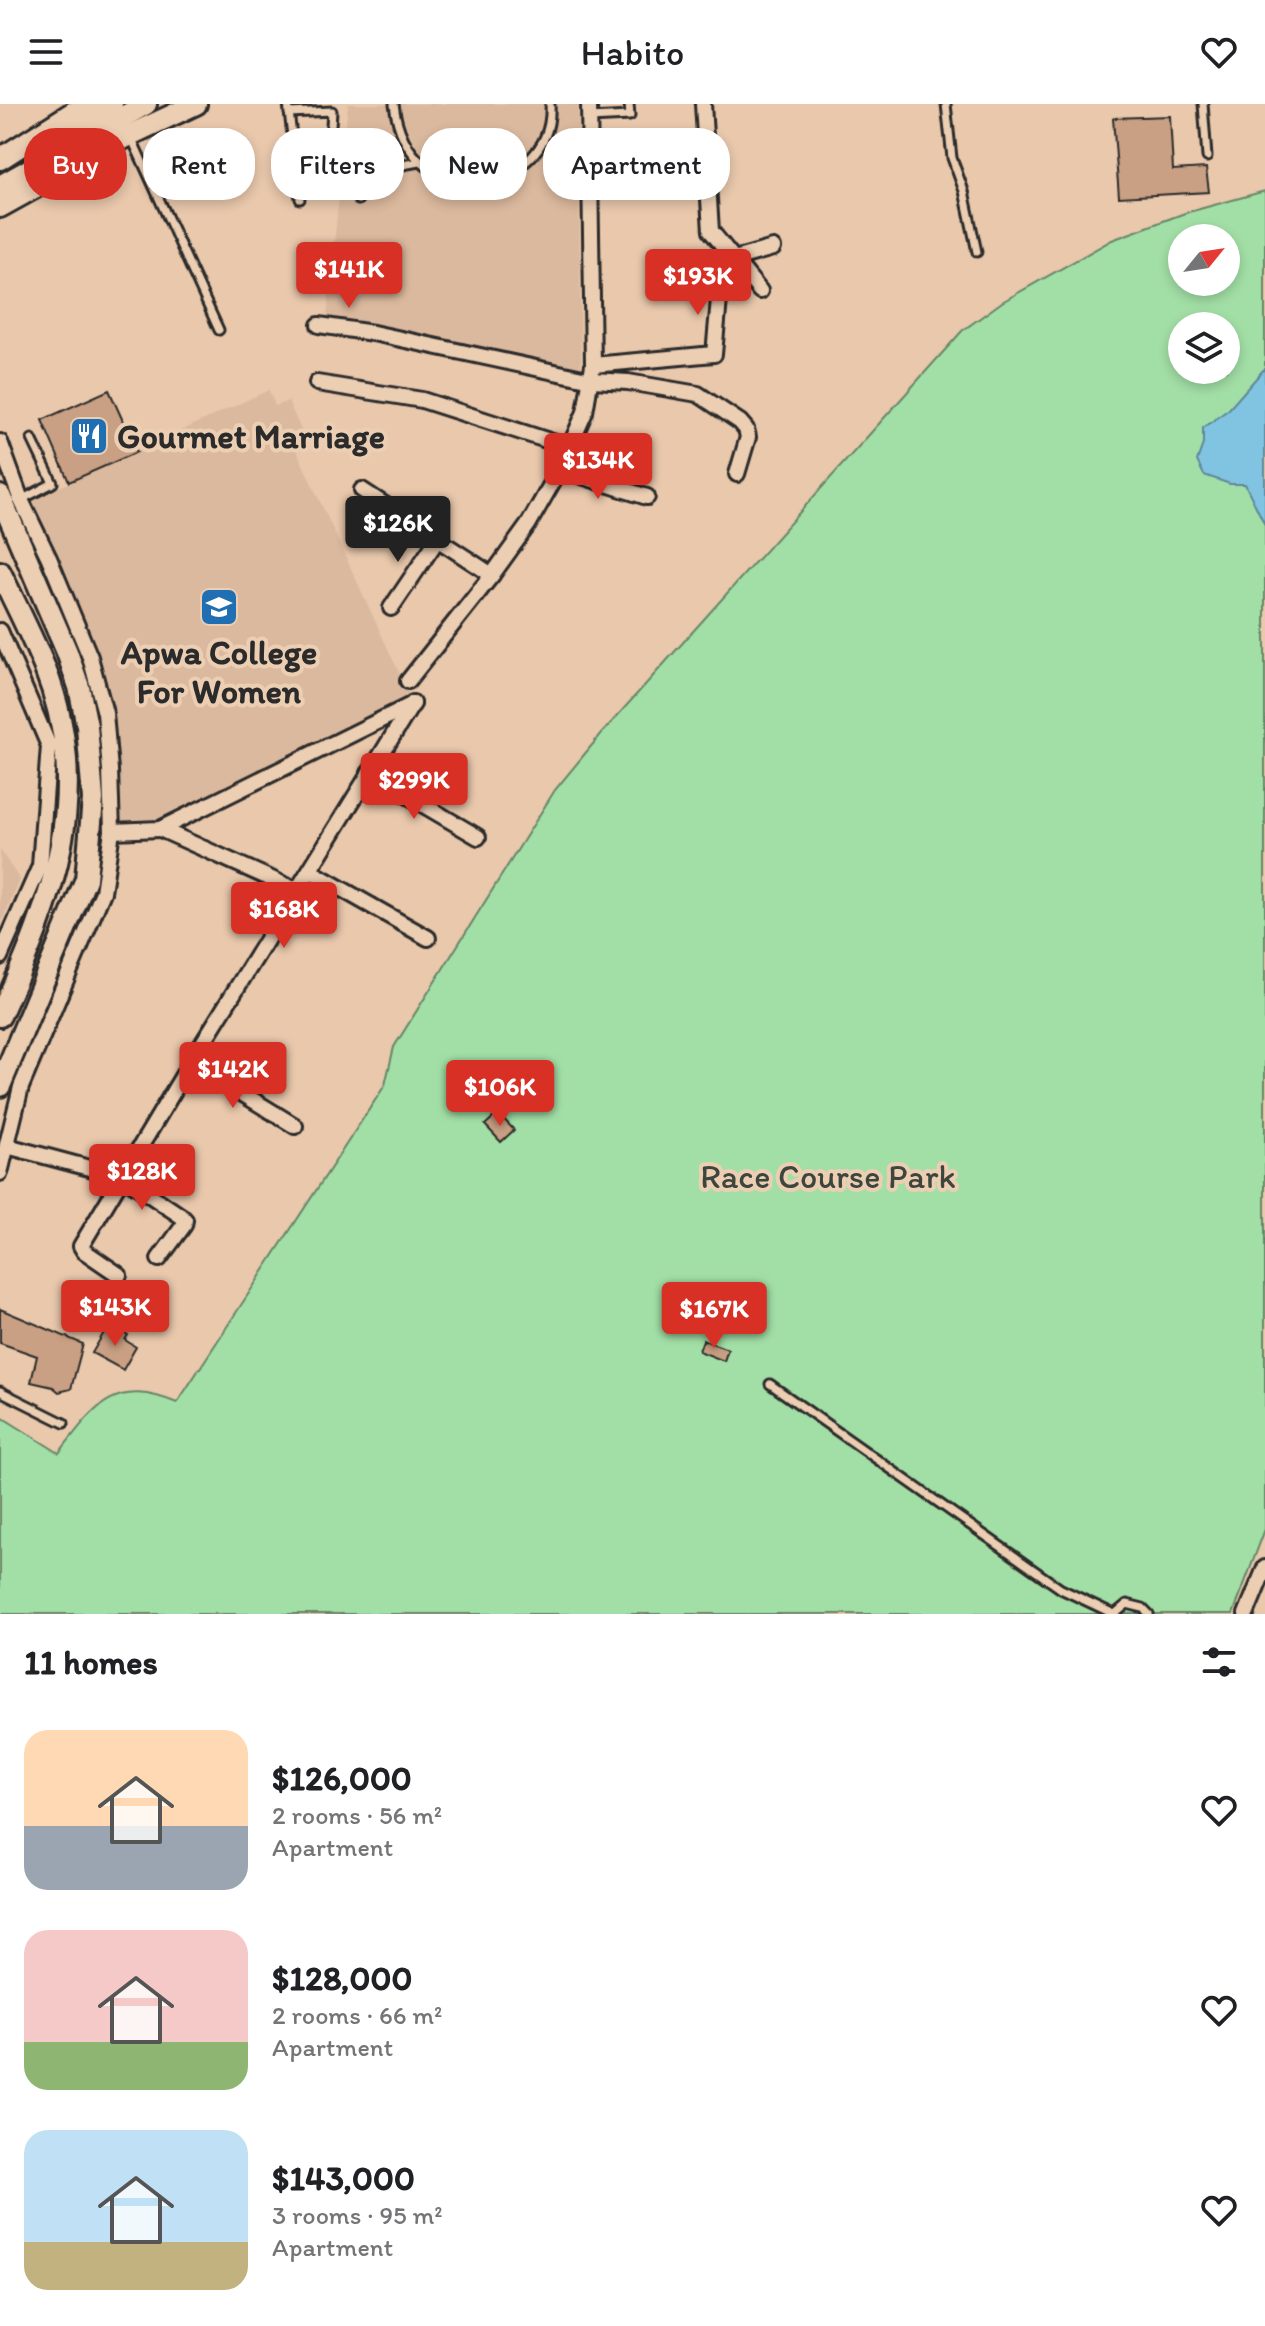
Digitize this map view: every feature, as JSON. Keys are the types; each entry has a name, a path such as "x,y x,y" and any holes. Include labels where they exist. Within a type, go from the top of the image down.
{"main road":[{"path":"0,159 86,104"},
{"path":"0,174 112,104"},
{"path":"0,186 146,104"},
{"path":"0,207 130,135 196,104"},
{"path":"0,1086 86,879 93,799 87,726 79,687 8,501"},
{"path":"0,572 44,667 62,726 68,802 56,871 34,941 0,1016"}],"street":[{"path":"703,104 711,231 760,291"},
{"path":"408,681 528,525 560,469 585,412 592,373 589,111"},
{"path":"734,259 773,248"},
{"path":"592,373 714,354 719,299 734,259"},
{"path":"319,325 698,394 746,429 748,437 737,474"},
{"path":"317,383 422,400 568,447"},
{"path":"0,442 8,501 49,558 90,657 105,713 112,831 103,892 21,1087 6,1135 0,1173"},
{"path":"560,469 647,497"},
{"path":"362,490 492,575"},
{"path":"391,608 437,540"},
{"path":"0,631 49,746 40,866 0,957"},
{"path":"112,831 160,829 413,703 81,1246 119,1275"},
{"path":"369,773 478,837"},
{"path":"160,829 298,891"},
{"path":"310,871 428,938"},
{"path":"191,1062 295,1126"},
{"path":"6,1135 123,1177 185,1220 159,1259"},
{"path":"1246,1614 1265,1568"}],"lane":[{"path":"288,104 291,128"},
{"path":"394,104 401,135 419,162 439,176 463,182 488,181 511,173 530,157 544,136 550,104"},
{"path":"589,111 630,116 629,104"},
{"path":"946,104 952,158 964,191 977,252"},
{"path":"1203,104 1207,157"},
{"path":"289,113 332,111 331,128"},
{"path":"130,135 219,330"},
{"path":"404,165 419,162"},
{"path":"8,501 53,483 32,439"},
{"path":"770,1384 1061,1589 1114,1614 1127,1604 1143,1608 1149,1614"},
{"path":"0,1391 64,1423"}],"shaded area":[{"path":"348,104 578,104 578,128 543,128 543,200 579,200 581,368 327,317 339,200 404,200 404,128 346,128"},
{"name":"Apwa College For Women","path":"269,390 275,406 288,401 306,441 295,447 413,703 160,829 112,831 105,713 23,504"},
{"path":"0,850 20,880 0,926"}],"green space":[{"name":"Race Course Park","path":"1265,191 1265,1529 1233,1614 0,1614 0,1416 59,1453 96,1410 121,1395 137,1393 177,1403 385,1085 394,1047 555,790 602,733 962,331 1002,302 1112,240 1185,213"}],"water":[{"path":"1265,368 1265,525 1245,484 1230,484 1204,475 1197,461 1203,444 1203,428 1229,409"}],"building":[{"path":"1170,116 1173,170 1206,168 1209,192 1119,197 1113,118"},
{"name":"Gourmet Marriage","path":"109,390 137,452 69,482 42,420"},
{"path":"498,1113 514,1130 501,1142 485,1125"},
{"path":"0,1309 83,1344 71,1389 59,1392 53,1387 31,1382 37,1356 0,1343"},
{"path":"109,1324 128,1335 125,1340 136,1347 123,1370 92,1353"},
{"path":"703,1340 728,1349 724,1361 699,1351"}],"place":[{"name":"Gourmet Marriage","path":"89,436"},
{"name":"Apwa College For Women","path":"219,607"}]}
